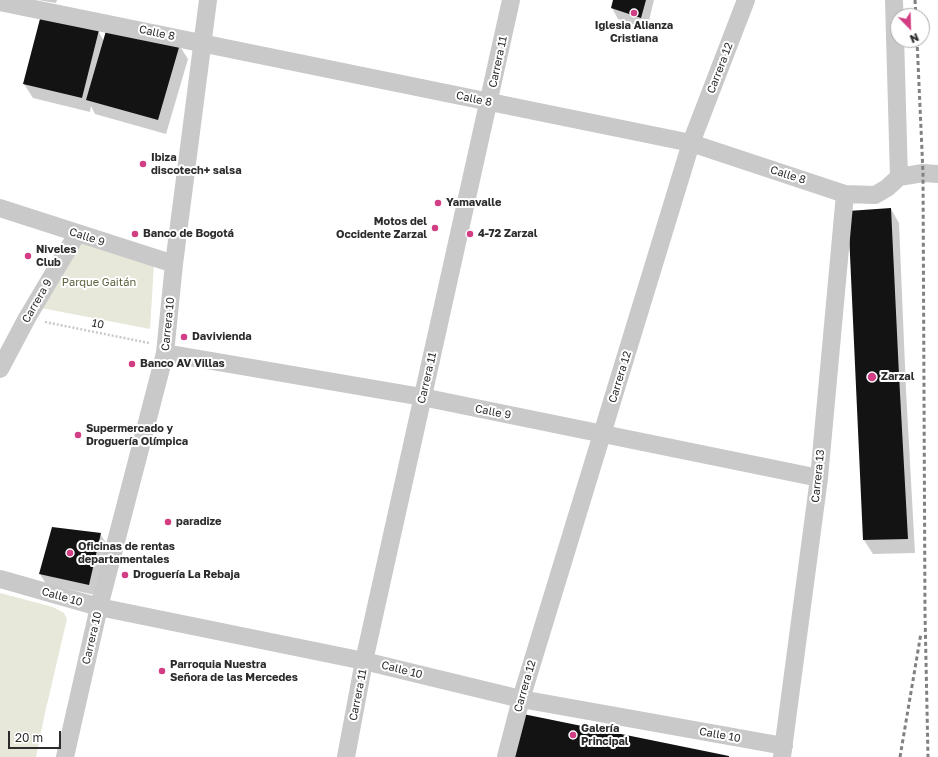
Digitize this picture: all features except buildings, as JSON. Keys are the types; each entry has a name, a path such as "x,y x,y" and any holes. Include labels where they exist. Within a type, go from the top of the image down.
{"street":[{"name":"Carrera 10","path":"65,757 99,607 165,350 174,264 208,0"},
{"name":"Carrera 11","path":"346,757 364,661 511,0"},
{"name":"Carrera 12","path":"506,757 521,699 691,143 746,0"},
{"path":"894,0 899,176 923,173 938,174"},
{"name":"Calle 8","path":"0,2 691,143 845,194 875,195 887,188 899,176"},
{"name":"Carrera 13","path":"783,752 819,478 845,194"},
{"name":"Calle 9","path":"0,208 174,264"},
{"name":"Carrera 9","path":"0,369 27,318 77,234"},
{"name":"Calle 9","path":"165,350 422,397 819,478"},
{"name":"Calle 10","path":"0,579 99,607 364,661 521,699 783,752"}],"path":[{"name":"10","path":"27,318 165,350"}],"green space":[{"name":"Parque Gaitán","path":"82,241 154,264 150,329 41,308"},
{"path":"0,593 53,607 64,613 67,619 36,757 0,757"}],"railway":[{"path":"915,0 916,8"},
{"path":"917,48 923,173 925,613 928,757"},
{"path":"900,757 921,633"}],"place":[{"name":"Iglesia Alianza Cristiana","path":"634,13"},
{"name":"Ibiza discotech+ salsa","path":"143,164"},
{"name":"Yamavalle","path":"438,203"},
{"name":"Motos del Occidente Zarzal","path":"435,228"},
{"name":"Banco de Bogotá","path":"135,234"},
{"name":"4-72 Zarzal","path":"470,234"},
{"name":"Niveles Club","path":"28,256"},
{"name":"Davivienda","path":"184,337"},
{"name":"Banco AV Villas","path":"132,364"},
{"name":"Zarzal","path":"872,377"},
{"name":"Supermercado y Droguería Olímpica","path":"78,435"},
{"name":"paradize","path":"168,522"},
{"name":"Oficinas de rentas departamentales","path":"70,553"},
{"name":"Droguería La Rebaja","path":"125,575"},
{"name":"Parroquia Nuestra Señora de las Mercedes","path":"162,671"},
{"name":"Galería Principal","path":"573,735"}]}
